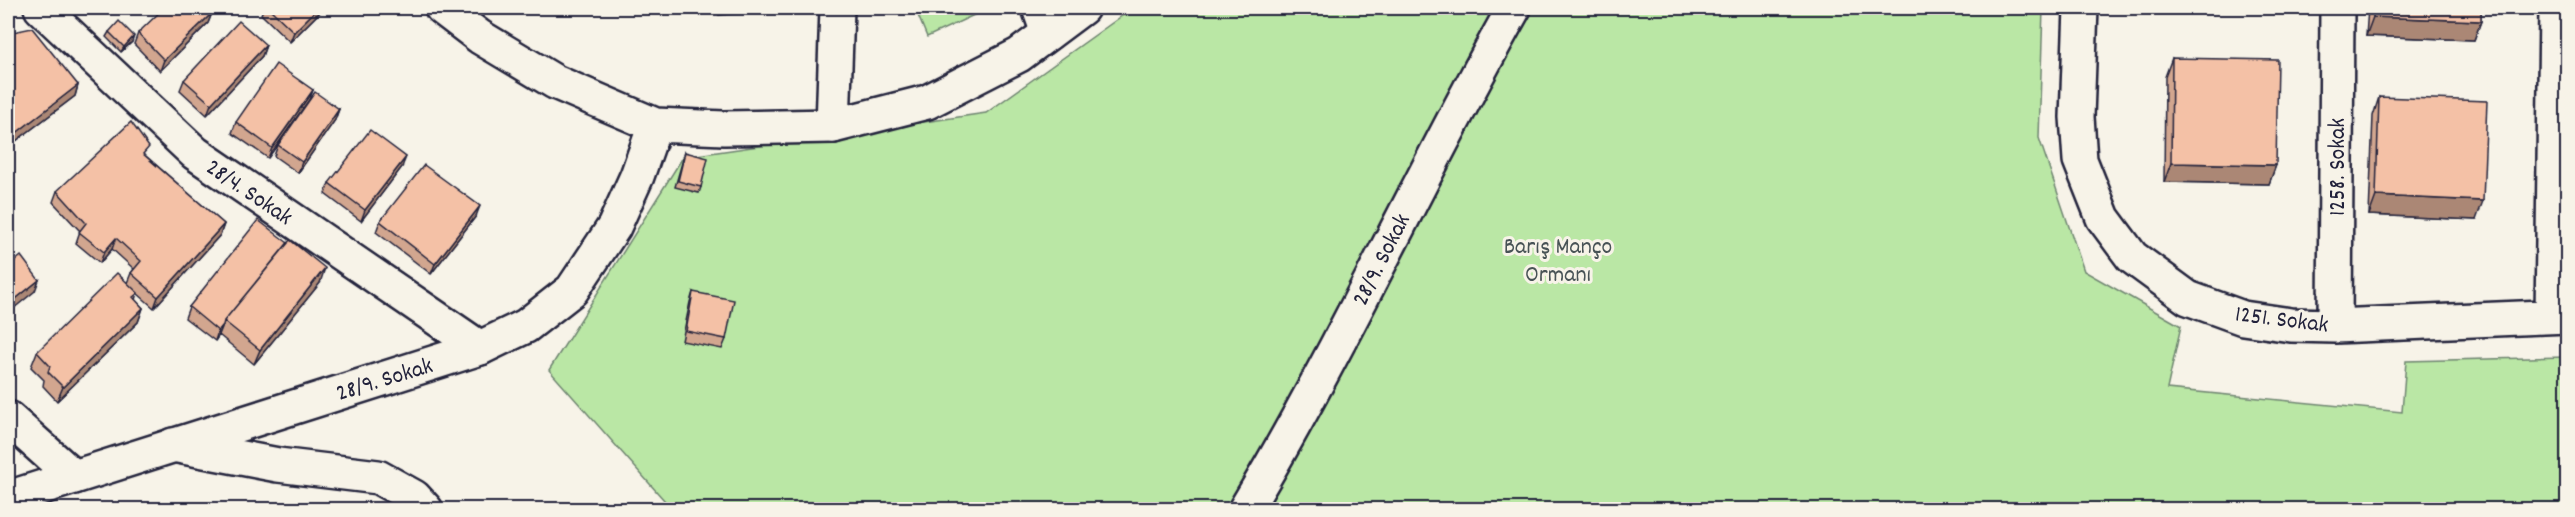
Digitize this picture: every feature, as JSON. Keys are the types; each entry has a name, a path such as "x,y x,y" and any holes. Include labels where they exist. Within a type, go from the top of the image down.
{"street":[{"name":"28/4. Sokak","path":"41,8 195,153 480,348"},
{"path":"442,8 480,36 555,82 655,125 723,128 833,126 927,102 1018,55 1043,20 1082,8"},
{"path":"833,126 837,8"},
{"name":"28/9. Sokak","path":"1245,510 1283,446 1460,104 1514,8"},
{"name":"1251. Sokak","path":"2081,8 2077,117 2080,160 2103,218 2132,257 2188,298 2243,318 2291,325 2335,326 2560,316"},
{"name":"1258. Sokak","path":"2335,326 2337,8"},
{"path":"2556,8 2562,75 2560,316"},
{"name":"28/9. Sokak","path":"8,498 480,348 526,326 572,290 614,227 637,176 655,125"},
{"path":"8,418 74,477"},
{"path":"173,445 278,465 378,477 414,497 426,510"}],"green space":[{"path":"915,8 989,8 927,37"},
{"name":"Barış Manço Ormanı","path":"1133,8 2043,8 2039,138 2084,271 2181,326 2167,389 2402,412 2406,361 2567,357 2567,509 672,509 549,370 683,157 986,113"}],"building":[{"path":"164,8 207,8 212,13 164,60 138,33"},
{"path":"269,8 318,8 294,32"},
{"path":"2374,8 2481,8 2481,21 2373,17"},
{"path":"119,21 134,36 124,47 109,32"},
{"path":"239,21 266,45 211,104 184,80"},
{"path":"32,28 78,85 11,137 8,133 8,33"},
{"path":"2172,58 2278,60 2276,165 2171,163"},
{"path":"276,64 313,90 272,148 236,122"},
{"path":"315,92 339,109 302,162 278,145"},
{"path":"2379,97 2487,101 2483,201 2376,196"},
{"path":"131,122 149,147 143,154 224,224 158,297 131,273 141,261 116,238 104,252 79,232 86,223 57,191"},
{"path":"370,130 406,157 365,210 329,183"},
{"path":"685,152 708,158 701,187 678,181"},
{"path":"424,165 480,206 435,264 380,221"},
{"path":"258,220 288,243 218,331 189,307"},
{"path":"290,240 325,268 260,350 224,321"},
{"path":"21,256 39,280 8,305 8,267"},
{"path":"117,273 138,293 133,297 143,308 63,387 48,372 50,366 37,352"},
{"path":"693,292 734,300 726,339 686,331"}]}
